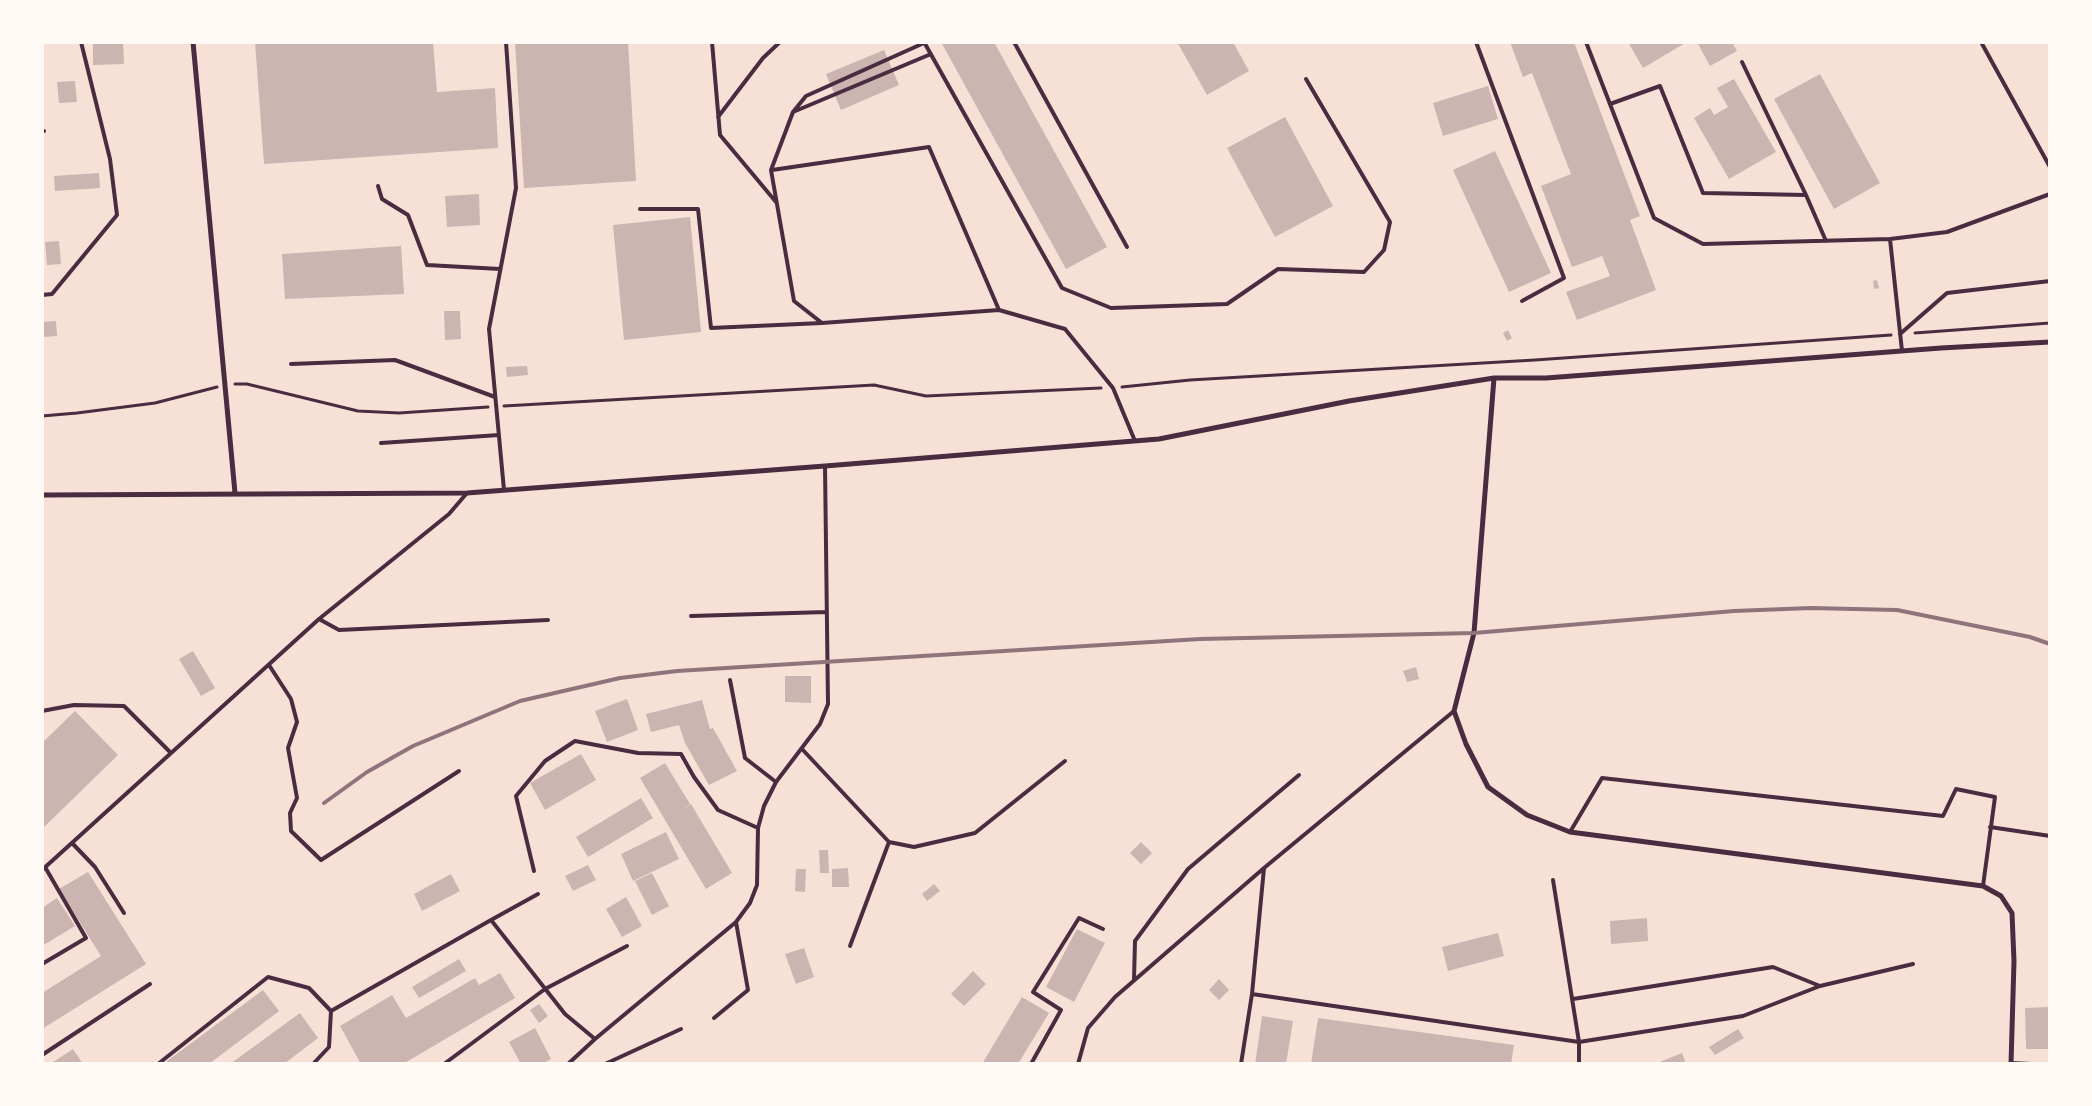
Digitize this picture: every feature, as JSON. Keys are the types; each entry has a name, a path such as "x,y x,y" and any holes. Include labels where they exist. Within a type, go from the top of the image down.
{"street":[{"path":"193,42 235,493"},
{"path":"42,495 468,492 825,466 1159,440 1349,401 1494,378 1546,378 1902,351 2050,342"},
{"path":"1494,378 1474,633 1454,711 1466,744 1488,788 1527,815 1570,832 1983,886 2001,896 2012,913 2014,962 2010,1063"}],"lane":[{"path":"42,295 52,294 117,215 110,159 81,42"},
{"path":"504,490 489,329 516,188 506,42"},
{"path":"712,42 720,135 777,204"},
{"path":"718,117 763,58 780,42"},
{"path":"1014,42 1127,247"},
{"path":"1476,42 1564,278 1522,301"},
{"path":"1586,42 1654,218 1703,244 1890,239 1947,232 2050,194"},
{"path":"1981,42 2050,167"},
{"path":"822,323 794,301 771,170 793,112 806,96 924,43 1062,288 1111,308 1227,304 1278,269 1364,272 1384,250 1390,222 1306,79"},
{"path":"793,112 931,54"},
{"path":"1742,62 1826,241"},
{"path":"1610,104 1660,86 1703,193 1806,195"},
{"path":"771,170 929,148 999,310"},
{"path":"378,186 382,199 408,215 427,266 500,269"},
{"path":"640,208 698,208 711,328 822,323 999,310 1065,328 1113,388 1135,441"},
{"path":"1890,239 1902,351"},
{"path":"1900,334 1947,293 2050,281"},
{"path":"291,364 395,360 495,397"},
{"path":"381,443 499,435"},
{"path":"568,1064 595,1039 736,922 750,903 757,886 758,828 764,806 776,782 820,724 828,704 825,466"},
{"path":"42,964 86,938 44,869 319,619 449,514 468,492"},
{"path":"691,616 827,612"},
{"path":"319,619 339,630 548,620"},
{"path":"269,665 291,699 297,722 288,748 297,798 290,813 291,831 321,860 459,771"},
{"path":"730,680 745,758 776,782"},
{"path":"42,711 74,705 124,706 171,753"},
{"path":"1078,1064 1088,1028 1115,997 1264,868 1454,711"},
{"path":"534,872 516,796 545,761 576,741 638,754 681,754 694,777 718,810 758,828"},
{"path":"802,749 889,842 914,846 975,833 1065,761"},
{"path":"1134,980 1136,942 1188,869 1299,774"},
{"path":"1570,832 1602,778 1943,816 1956,790 1995,797 1983,886"},
{"path":"1990,827 2050,836"},
{"path":"72,842 95,867 124,913"},
{"path":"850,946 889,842"},
{"path":"1241,1064 1252,994 1264,868"},
{"path":"1553,880 1579,1042 1579,1064"},
{"path":"331,1011 538,894"},
{"path":"1031,1064 1061,1010 1033,992 1079,918 1102,929"},
{"path":"491,920 565,1014 595,1039"},
{"path":"714,1018 748,990 736,922"},
{"path":"444,1064 545,989 627,946"},
{"path":"1252,994 1579,1042 1743,1016 1820,986 1913,964"},
{"path":"1572,999 1773,967 1820,986"},
{"path":"158,1064 268,977 309,988 331,1011 329,1047 313,1064"},
{"path":"42,1055 150,984"},
{"path":"605,1064 681,1030"},
{"path":"2010,1063 2032,1064"}],"path":[{"path":"42,416 76,414 155,403 225,385 247,384 358,411 399,413 874,384 926,396 1113,388 1190,380 1535,360 2050,323"}],"building":[{"path":"93,42 123,42 124,64 93,65"},
{"path":"255,42 433,42 437,92 495,88 498,148 264,164"},
{"path":"515,42 628,42 636,181 524,188"},
{"path":"941,42 994,42 1107,247 1066,269"},
{"path":"1177,42 1233,42 1249,71 1207,95"},
{"path":"1510,42 1574,42 1640,216 1630,220 1656,290 1577,320 1566,292 1610,276 1602,256 1572,267 1541,186 1571,174 1532,73 1523,77"},
{"path":"1628,42 1687,42 1643,68"},
{"path":"1697,42 1732,42 1737,51 1710,66"},
{"path":"884,50 899,85 841,110 826,74"},
{"path":"1820,74 1880,183 1834,209 1774,99"},
{"path":"1734,79 1776,152 1729,179 1694,118 1710,108 1714,115 1728,107 1717,88"},
{"path":"75,81 77,102 59,103 57,82"},
{"path":"1488,86 1498,119 1443,136 1433,103"},
{"path":"1285,117 1333,206 1275,237 1227,148"},
{"path":"1495,151 1551,273 1509,292 1453,170"},
{"path":"99,173 100,188 55,191 54,176"},
{"path":"479,194 480,225 447,227 445,196"},
{"path":"690,217 701,332 624,340 613,225"},
{"path":"59,241 61,264 47,265 45,242"},
{"path":"401,246 404,294 285,299 282,254"},
{"path":"1877,280 1879,288 1874,289 1873,281"},
{"path":"444,311 460,311 461,339 445,340"},
{"path":"56,321 57,336 42,337 42,322"},
{"path":"1508,330 1512,338 1507,341 1503,333"},
{"path":"527,366 528,375 507,377 506,367"},
{"path":"193,651 215,688 201,696 179,659"},
{"path":"1416,667 1419,679 1407,682 1403,671"},
{"path":"785,676 811,676 811,703 785,702"},
{"path":"627,699 638,730 607,742 595,711"},
{"path":"702,700 710,729 713,728 737,771 709,785 685,743 679,725 651,732 646,714"},
{"path":"75,711 118,755 42,829 42,743"},
{"path":"581,754 596,780 545,810 530,783"},
{"path":"665,763 690,804 682,810 691,804 732,873 706,889 640,778"},
{"path":"641,798 653,818 588,857 576,837"},
{"path":"666,832 679,859 633,881 621,854"},
{"path":"1141,842 1152,853 1141,864 1130,853"},
{"path":"819,850 828,850 829,873 820,873"},
{"path":"588,865 596,880 573,891 565,876"},
{"path":"848,868 849,887 832,887 832,869"},
{"path":"796,869 806,869 805,892 795,891"},
{"path":"88,872 146,964 42,1029 42,993 101,956 59,889"},
{"path":"652,873 669,906 652,915 635,881"},
{"path":"451,874 460,891 422,911 414,894"},
{"path":"934,884 940,891 927,901 922,894"},
{"path":"626,897 642,926 622,937 606,909"},
{"path":"57,898 75,926 42,946 42,908"},
{"path":"1647,918 1648,941 1611,944 1610,921"},
{"path":"1077,929 1105,943 1074,1002 1046,987"},
{"path":"1498,933 1504,956 1448,971 1442,947"},
{"path":"804,948 814,977 796,984 785,954"},
{"path":"459,959 466,971 419,998 412,987"},
{"path":"973,971 986,984 964,1006 951,994"},
{"path":"500,973 515,998 403,1064 361,1064 340,1026 392,995 406,1018 475,978 479,985"},
{"path":"1219,979 1229,990 1219,1000 1209,990"},
{"path":"263,990 279,1011 209,1064 163,1064"},
{"path":"1022,997 1049,1013 1018,1064 982,1064"},
{"path":"539,1004 548,1016 539,1023 530,1010"},
{"path":"2050,1007 2050,1049 2026,1049 2025,1008"},
{"path":"300,1013 318,1038 284,1064 230,1064"},
{"path":"1262,1016 1293,1021 1286,1064 1255,1064"},
{"path":"1318,1018 1514,1045 1511,1064 1311,1064"},
{"path":"535,1028 551,1059 542,1064 521,1064 509,1042"},
{"path":"1738,1029 1744,1038 1715,1055 1709,1047"},
{"path":"73,1049 83,1064 50,1064"},
{"path":"1682,1053 1686,1064 1657,1064 1657,1063"}],"railway":[{"path":"324,803 367,772 413,746 520,701 620,678 677,671 1200,639 1474,633 1734,611 1811,608 1897,610 2030,637 2050,644"}]}
